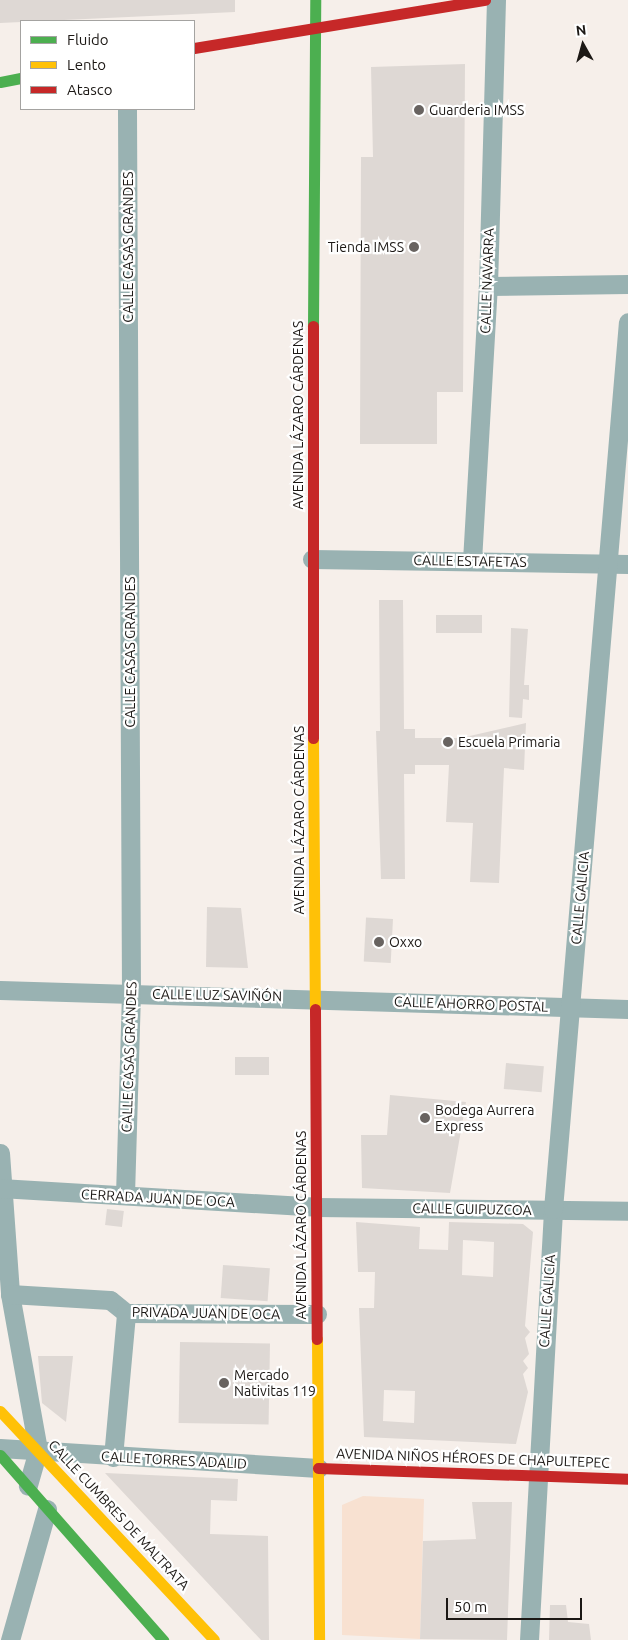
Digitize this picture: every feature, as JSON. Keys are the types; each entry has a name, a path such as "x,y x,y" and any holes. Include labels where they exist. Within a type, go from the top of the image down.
{"main road":[{"name":"AVENIDA LÁZARO CÁRDENAS","path":"316,0 312,558 319,1640"},
{"path":"195,48 316,26 485,0"},
{"path":"0,82 20,78"},
{"name":"CALLE CUMBRES DE MALTRATA","path":"0,1412 38,1450 214,1640"},
{"path":"0,1455 163,1640"},
{"name":"AVENIDA NIÑOS HÉROES DE CHAPULTEPEC","path":"318,1468 536,1474 628,1479"}],"street":[{"name":"CALLE NAVARRA","path":"472,561 488,286 496,0"},
{"name":"CALLE CASAS GRANDES","path":"125,1195 132,993 128,110"},
{"path":"488,286 628,284"},
{"name":"CALLE GALICIA","path":"529,1640 536,1474 552,1209 571,1008 628,322"},
{"name":"CALLE ESTAFETAS","path":"312,558 628,564"},
{"name":"CALLE LUZ SAVIÑÓN","path":"0,990 315,998"},
{"name":"CALLE AHORRO POSTAL","path":"315,998 628,1009"},
{"path":"0,1153 10,1294 38,1450 28,1486"},
{"name":"CERRADA JUAN DE OCA","path":"1,1188 316,1207"},
{"name":"CALLE GUIPUZCOA","path":"316,1207 628,1211"},
{"name":"PRIVADA JUAN DE OCA","path":"10,1294 110,1300 126,1313 317,1314"},
{"path":"113,1457 126,1313"},
{"name":"CALLE TORRES ADALID","path":"0,1448 113,1457 318,1468"},
{"path":"10,1640 48,1509"}],"shaded area":[{"path":"363,1496 424,1499 420,1639 342,1635 342,1505"}],"building":[{"path":"0,0 235,0 235,12 64,20 20,20 20,22 0,23"},
{"name":"Tienda IMSS","path":"465,64 463,392 437,392 437,444 360,444 361,157 373,157 371,67"},
{"path":"379,600 403,600 404,729 415,729 415,738 461,738 526,723 524,770 504,768 499,883 470,882 473,823 446,822 449,765 415,765 415,774 404,774 405,879 381,879 376,731 380,731"},
{"path":"436,615 482,615 482,633 436,633"},
{"path":"511,628 528,629 524,685 529,685 529,700 523,699 522,718 509,717"},
{"path":"207,907 241,908 248,968 206,967"},
{"name":"Oxxo","path":"366,918 393,919 391,963 364,962"},
{"path":"235,1057 269,1057 269,1075 235,1075"},
{"path":"506,1063 544,1066 542,1092 504,1089"},
{"path":"390,1095 466,1102 450,1193 362,1188 361,1135 387,1135"},
{"path":"107,1209 124,1211 122,1227 105,1225"},
{"path":"356,1222 420,1227 419,1249 448,1250 449,1222 523,1224 533,1232 525,1326 530,1332 525,1338 529,1354 523,1361 528,1368 523,1374 528,1392 516,1444 364,1437 359,1308 374,1308 375,1272 358,1272","holes":["463,1240 494,1242 493,1277 462,1275","384,1390 415,1391 414,1423 383,1421"]},
{"path":"223,1265 270,1268 268,1301 221,1298"},
{"name":"Mercado Nativitas 119","path":"180,1342 270,1344 269,1425 179,1423"},
{"path":"38,1356 73,1356 66,1422 42,1403"},
{"path":"105,1473 238,1479 237,1501 211,1500 210,1534 268,1536 269,1640 261,1640"},
{"path":"472,1502 512,1502 507,1640 420,1639 423,1541 476,1539"},
{"path":"550,1605 566,1605 568,1622 589,1624 591,1640 549,1640"}],"traffic: fast":[{"path":"313,326 315,0"},
{"path":"0,82 20,78"},
{"path":"0,1455 163,1640"}],"traffic: slow":[{"path":"313,738 315,1009"},
{"path":"317,1339 319,1640"},
{"path":"0,1411 214,1640"}],"traffic: jam":[{"path":"195,48 485,0"},
{"path":"313,326 313,738"},
{"path":"315,1009 317,1339"},
{"path":"318,1468 628,1479"}],"place":[{"name":"Guarderia IMSS","path":"419,110"},
{"name":"Tienda IMSS","path":"414,247"},
{"name":"Escuela Primaria","path":"448,742"},
{"name":"Oxxo","path":"379,942"},
{"name":"Bodega Aurrera Express","path":"425,1118"},
{"name":"Mercado Nativitas 119","path":"224,1383"}]}
